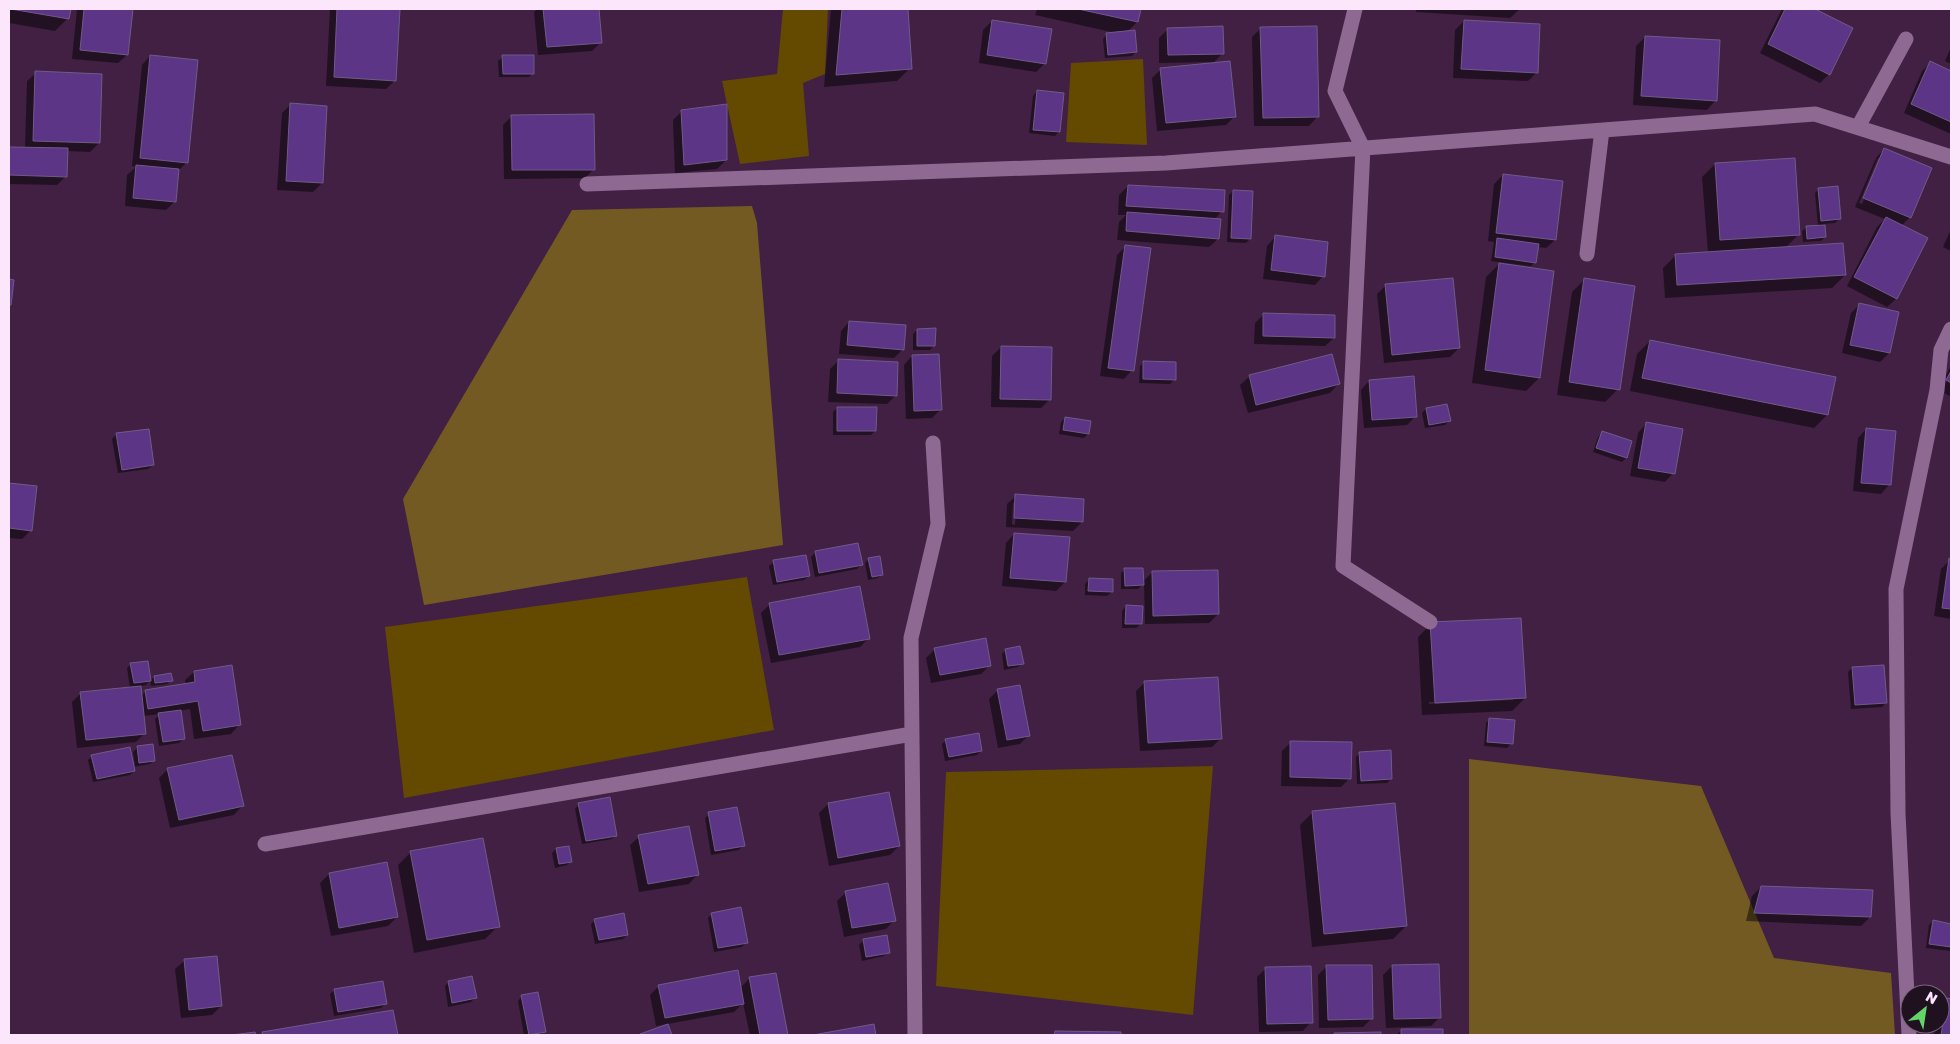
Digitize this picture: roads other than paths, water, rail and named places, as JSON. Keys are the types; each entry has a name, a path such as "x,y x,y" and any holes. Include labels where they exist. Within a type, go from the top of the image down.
{"street":[{"path":"1355,9 1335,91 1363,148 1343,566 1430,622"},
{"path":"1858,127 1906,39"},
{"path":"586,184 1166,163 1815,114 1951,157"},
{"path":"1587,254 1602,130"},
{"path":"1909,1035 1898,813 1896,589 1937,390 1941,350 1951,329"},
{"path":"916,1035 911,638 938,524 933,443"},
{"path":"266,844 912,734"}]}
